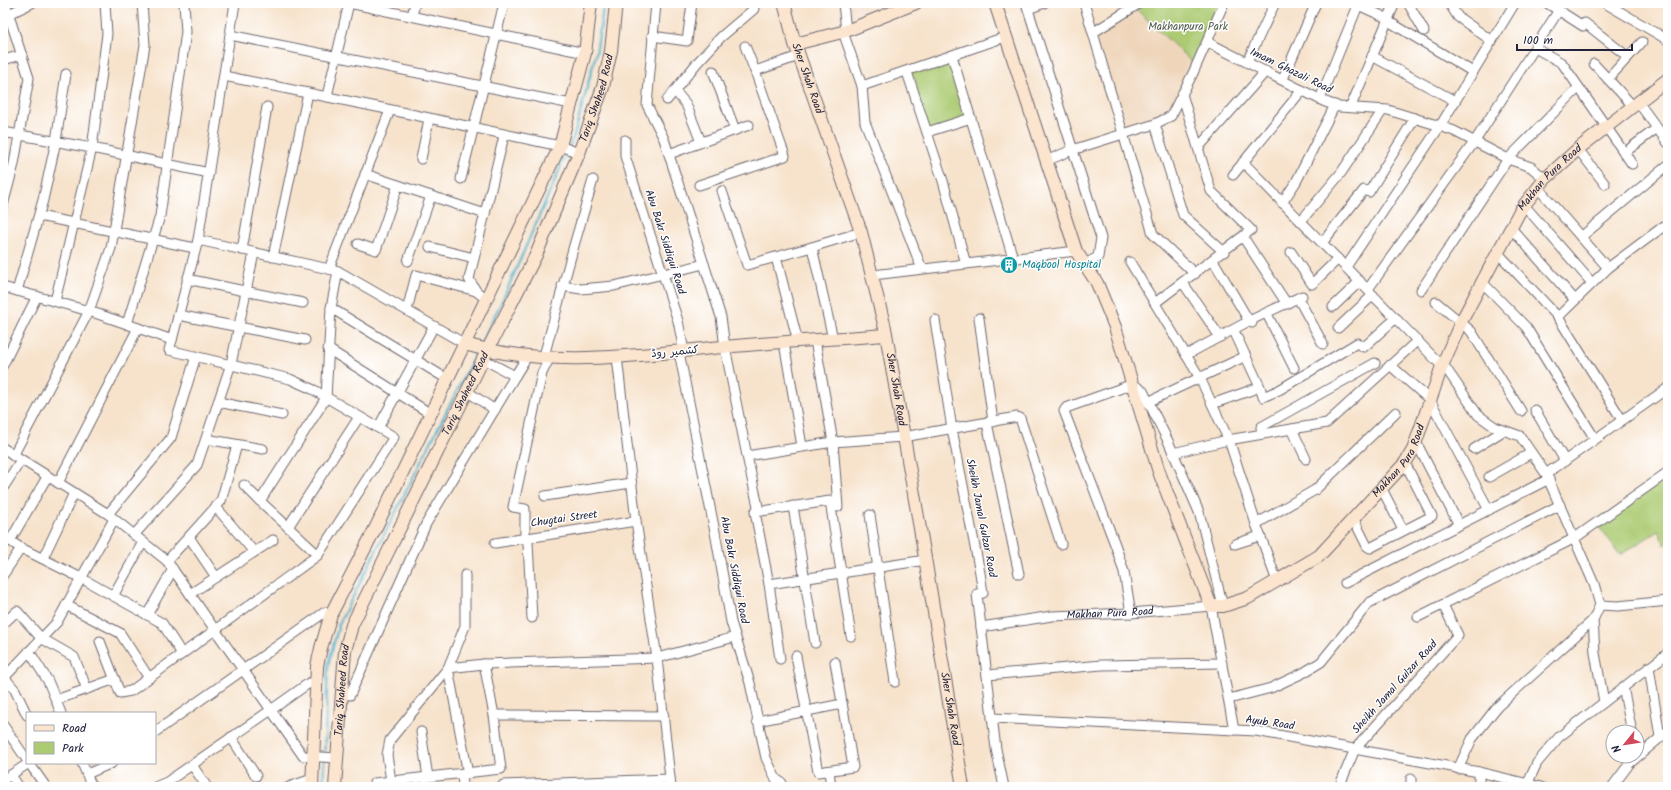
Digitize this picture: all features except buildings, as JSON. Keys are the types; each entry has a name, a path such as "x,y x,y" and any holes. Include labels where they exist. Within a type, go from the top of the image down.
{"main road":[{"name":"Tariq Shaheed Road","path":"335,787 334,758 342,693 344,651 352,625 468,392 485,352 536,255 570,150 571,104 585,53 591,3"},
{"name":"Tariq Shaheed Road","path":"312,783 315,758 316,682 321,648 331,614 431,414 486,299 570,150 603,87 610,51 616,3"},
{"name":"Sher Shah Road","path":"784,3 795,44 861,232 873,275 886,335 926,560 963,787"},
{"path":"795,44 845,31 916,3"},
{"path":"995,3 1076,251 1097,283 1115,327 1159,472 1211,606"},
{"name":"Makhan Pura Road","path":"1211,606 1223,606 1248,598 1320,556 1405,463 1416,442 1443,365 1461,322 1524,205 1542,183 1578,149 1668,79"},
{"name":"کشمیر روڈ","path":"465,344 485,352 591,359 886,335"}],"street":[{"path":"3,205 14,164 29,78 6,10 32,3"},
{"path":"55,301 75,224 92,148 107,34 105,3"},
{"path":"3,488 89,311 111,248 145,45 142,3"},
{"path":"127,324 160,216 186,32 184,3"},
{"path":"100,641 120,693 131,691 318,555 394,437 290,379 170,350 197,244 235,3"},
{"path":"327,96 349,3 384,7 412,16 585,53"},
{"path":"412,16 415,3"},
{"path":"461,179 504,3"},
{"path":"656,3 647,105 664,139 721,317 725,347 759,511 756,512 780,658"},
{"path":"652,36 687,41 692,3"},
{"path":"667,100 697,63 721,37 754,9 752,3"},
{"path":"843,3 845,31 862,86 865,122 922,269"},
{"path":"1044,3 1027,6 1101,238 1098,257 1085,264"},
{"path":"1084,3 1154,234 1195,274"},
{"path":"1094,32 1140,3"},
{"path":"1046,161 1072,150 1155,124 1171,116 1224,3"},
{"path":"1247,62 1275,3"},
{"path":"1283,79 1316,3"},
{"path":"1351,106 1396,3"},
{"path":"1408,3 1424,31"},
{"path":"1449,3 1458,17 1492,41"},
{"path":"1346,267 1440,126 1515,3"},
{"path":"1547,3 1583,26 1586,23 1628,57"},
{"path":"1605,3 1668,40"},
{"path":"1320,99 1359,4 1473,72"},
{"path":"1338,328 1370,292 1475,141 1560,10"},
{"path":"230,35 571,104"},
{"path":"862,86 907,72 1005,37"},
{"name":"Imam Ghazali Road","path":"1206,42 1335,106 1351,106 1383,110 1415,118 1440,126 1475,141 1508,158 1531,167 1581,237 1608,268"},
{"path":"1608,79 1642,42"},
{"path":"699,185 785,156 745,46"},
{"path":"1535,48 1562,64 1632,164"},
{"path":"3,60 22,55"},
{"path":"755,71 799,56"},
{"path":"952,56 1013,258"},
{"path":"1372,56 1455,100"},
{"path":"1594,64 1608,79 1636,104 1668,143"},
{"path":"713,71 735,130"},
{"path":"1198,148 1266,71"},
{"path":"907,72 927,132 966,264"},
{"path":"17,290 39,216 56,141 66,74"},
{"path":"224,76 327,96 570,150"},
{"path":"1421,290 1508,158 1578,88"},
{"path":"1233,175 1302,90"},
{"path":"675,91 686,104 700,142"},
{"path":"273,257 308,92"},
{"path":"1155,304 1251,230 1211,191 1182,94"},
{"path":"1282,203 1296,182 1335,106"},
{"path":"242,250 267,107"},
{"path":"329,269 390,110"},
{"path":"1301,221 1341,173 1383,110"},
{"path":"927,132 971,118"},
{"path":"1322,243 1364,190 1369,192 1415,118"},
{"path":"421,159 429,119"},
{"path":"1155,124 1183,215 1224,252"},
{"path":"668,154 749,125"},
{"path":"1624,154 1657,128"},
{"path":"3,132 92,148 209,173"},
{"path":"486,299 476,291 469,278 504,136"},
{"name":"Abu Bakr Siddiqui Road","path":"624,140 625,156 678,321 681,351 735,636 750,683 766,758 776,779 782,783 782,787"},
{"path":"1578,149 1605,184"},
{"path":"1243,162 1443,365 1478,415 1495,427 1520,436 1548,477 1594,584 1600,605 1593,620 1497,707 1472,739 1458,769"},
{"path":"1581,237 1668,165"},
{"path":"365,174 485,214"},
{"path":"532,618 528,542 525,537 525,509 513,507 562,286 593,180"},
{"path":"358,244 376,250 398,185"},
{"path":"722,191 747,265 861,232"},
{"path":"408,261 430,196"},
{"path":"1524,205 1592,283"},
{"path":"39,216 153,240 242,250 338,271 465,344"},
{"path":"1558,317 1608,268 1668,223"},
{"path":"1511,228 1575,300"},
{"path":"1243,237 1287,304"},
{"path":"430,247 474,258"},
{"path":"812,247 833,339"},
{"path":"873,275 1076,251"},
{"path":"1291,252 1312,284 1338,259"},
{"path":"134,535 197,465 230,364 254,253"},
{"path":"1498,253 1558,317 1622,420"},
{"path":"776,257 798,342"},
{"path":"1213,260 1251,322"},
{"path":"1130,262 1200,378 1212,404 1228,440 1260,536 1277,581"},
{"path":"562,286 581,289 614,286 704,264"},
{"path":"260,501 326,398 331,308 338,271"},
{"path":"407,310 416,275 476,291"},
{"path":"187,279 303,303"},
{"path":"1333,307 1360,281"},
{"path":"1482,282 1526,327 1595,439"},
{"path":"1183,283 1220,337"},
{"path":"3,287 89,311 172,340"},
{"path":"3,365 37,296"},
{"path":"1186,355 1300,297 1323,344"},
{"path":"1436,302 1472,331 1521,411"},
{"path":"331,308 447,380"},
{"path":"178,314 305,340"},
{"path":"1267,314 1294,368"},
{"path":"979,318 990,422 1019,574"},
{"path":"1234,331 1260,387 1263,397 1279,390 1358,343 1363,347 1396,318"},
{"name":"Sheikh Jamal Gulzar Road","path":"935,320 952,429 983,593 977,594 992,718 1004,787"},
{"path":"378,428 434,326"},
{"path":"58,483 138,328"},
{"path":"815,340 833,442 838,507"},
{"path":"1173,453 1228,440 1327,423 1418,340"},
{"path":"784,343 802,446"},
{"path":"328,350 431,414"},
{"path":"485,352 515,376"},
{"path":"342,693 350,695 426,524 528,355"},
{"path":"26,713 16,690 4,678 57,622 81,578 111,516 171,438 196,356"},
{"path":"1148,402 1246,356"},
{"path":"484,664 494,715 503,786 670,783 657,658 636,521 617,357"},
{"path":"1262,434 1261,427 1375,363"},
{"path":"1390,365 1430,400 1489,510"},
{"path":"1131,613 1124,572 1116,547 1064,411 1066,408 1133,384 1143,391 1199,512 1223,606"},
{"path":"1212,404 1260,387"},
{"path":"1345,583 1489,510 1548,477 1565,461 1668,388"},
{"path":"468,392 494,410"},
{"path":"218,402 282,415"},
{"path":"1535,410 1565,461"},
{"path":"1256,524 1315,490 1396,412"},
{"path":"288,527 359,417"},
{"path":"747,456 833,442 903,437 1017,417 1020,418 1061,544"},
{"path":"1292,429 1306,459"},
{"path":"1474,449 1503,431"},
{"path":"206,438 263,449"},
{"path":"1416,442 1459,525"},
{"path":"167,561 221,501 238,445"},
{"path":"3,448 111,516 167,561 303,756 315,758 334,758"},
{"path":"1489,477 1531,453"},
{"path":"1354,520 1368,548 1403,530 1431,518 1432,515 1405,463"},
{"path":"1418,617 1575,538 1668,472"},
{"path":"47,477 7,539 21,548 81,578 162,623 182,654"},
{"path":"545,496 631,483"},
{"path":"244,485 318,555"},
{"path":"1382,489 1403,530"},
{"path":"43,558 74,493"},
{"path":"759,511 830,501 851,636"},
{"path":"1229,699 1271,688 1303,673 1321,662 1369,603 1560,505"},
{"path":"793,506 806,579 815,643"},
{"path":"216,507 254,552"},
{"path":"870,515 895,682"},
{"name":"Chugtai Street","path":"495,543 525,537 636,521"},
{"path":"1235,544 1260,536"},
{"path":"189,537 216,577"},
{"path":"190,594 273,540"},
{"path":"113,596 143,542"},
{"path":"3,575 21,548"},
{"path":"769,584 926,560"},
{"path":"147,615 173,569"},
{"path":"391,781 387,755 390,740 448,668 465,626 465,575"},
{"path":"1600,605 1618,606 1668,601"},
{"path":"66,605 120,633 149,678"},
{"name":"Sheikh Jamal Gulzar Road","path":"1339,787 1355,749 1458,635 1443,605"},
{"path":"1211,606 1234,730"},
{"name":"Makhan Pura Road","path":"981,627 1052,616 1131,613 1211,606"},
{"path":"3,624 18,611 42,638 74,657 87,689"},
{"path":"156,731 244,671 325,612 331,614"},
{"path":"1593,620 1595,653 1604,702"},
{"path":"448,668 484,664 657,658 735,636"},
{"path":"29,651 48,681 61,712"},
{"path":"1526,785 1537,763 1559,737 1668,653"},
{"path":"796,656 818,772 853,767 835,662"},
{"path":"987,675 1102,665 1222,663"},
{"path":"448,668 465,774 464,787"},
{"path":"1649,668 1660,737"},
{"path":"56,700 115,679"},
{"path":"155,787 167,782 309,683 316,682"},
{"path":"1623,687 1630,724"},
{"path":"757,721 842,704"},
{"path":"494,715 664,716"},
{"name":"Ayub Road","path":"992,718 1256,731 1479,772 1526,785 1541,787"},
{"path":"4,729 26,759"},
{"path":"1645,746 1668,731"},
{"path":"421,732 428,777"},
{"path":"231,737 256,776"},
{"path":"19,787 7,778 28,764"},
{"path":"30,764 46,787"},
{"path":"82,764 92,787"},
{"path":"87,774 110,764"},
{"path":"1612,787 1629,764"},
{"path":"192,765 207,787"},
{"path":"375,787 374,783 391,781 412,783 428,777 502,769"},
{"path":"829,770 831,787"},
{"path":"1479,772 1479,787"},
{"path":"289,787 312,783"}],"shaded area":[{"path":"839,3 908,3 844,27"},
{"path":"1134,7 1196,66 1171,116 1124,131 1093,33"}],"green space":[{"name":"Makhanpura Park","path":"1140,3 1224,3 1196,66 1134,7"},
{"path":"952,56 971,118 927,132 907,72"},
{"path":"1668,472 1668,543 1665,545 1658,531 1620,555 1596,523"}],"waterway":[{"path":"480,345 503,299 574,136 596,54 604,3"},
{"path":"323,787 328,665 339,624 477,351"}],"place":[{"name":"Maqbool Hospital","path":"1009,265"}]}
